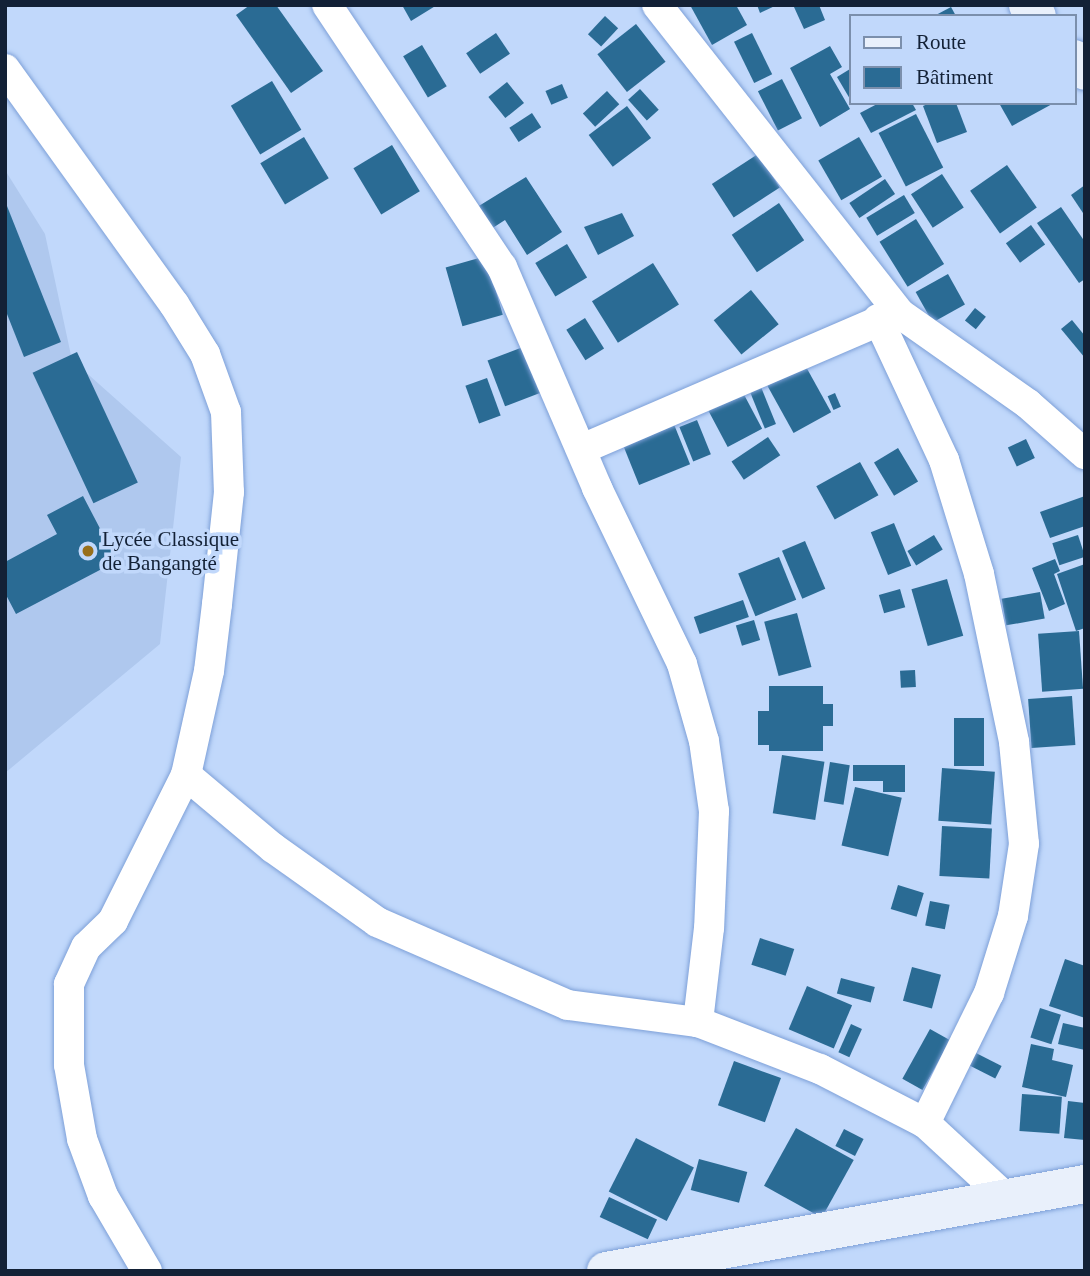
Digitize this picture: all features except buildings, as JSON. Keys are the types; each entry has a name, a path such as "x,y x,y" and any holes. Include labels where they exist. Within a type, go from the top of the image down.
{"street":[{"path":"327,5 502,267 582,449 682,664 704,741 714,811 709,928 698,1022"},
{"path":"657,5 888,316 944,460 979,574 1014,742 1024,844 1013,916 989,993 925,1123"},
{"path":"5,69 174,304 205,354 226,412 229,492 217,604 209,671 186,775 113,921 86,947 69,984 69,1065 82,1139 103,1196 147,1271"},
{"path":"582,449 888,316"},
{"path":"888,316 1028,404 1085,454"},
{"path":"186,775 273,848 377,922 568,1005 698,1022 820,1069 925,1123 1003,1196"},
{"path":"606,1271 1003,1196 1085,1184"}],"shaded area":[{"name":"Lycée Classique de Bangangté","path":"5,170 45,234 72,360 181,457 160,644 5,773"}],"place":[{"name":"Lycée Classique de Bangangté","path":"88,551"}]}
